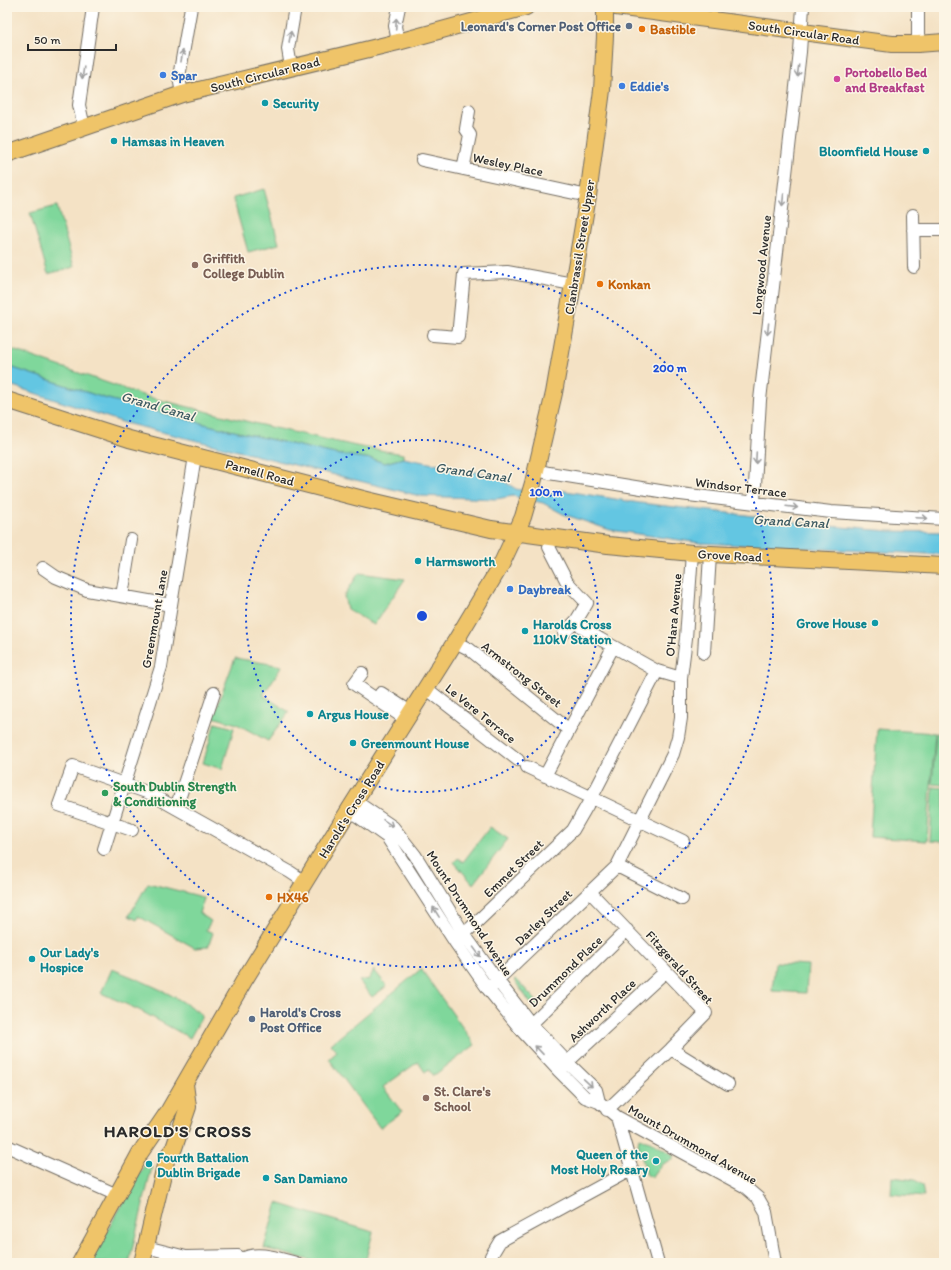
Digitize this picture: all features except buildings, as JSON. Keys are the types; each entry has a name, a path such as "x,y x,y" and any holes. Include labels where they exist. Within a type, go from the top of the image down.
{"main road":[{"name":"South Circular Road","path":"7,154 182,94 398,42 526,7"},
{"name":"Clanbrassil Street Upper","path":"527,506 555,389 588,196 602,90 605,7"},
{"name":"South Circular Road","path":"616,7 892,44 944,42"},
{"name":"Parnell Road","path":"7,400 129,438 195,456 407,510 491,529 516,533"},
{"name":"Harold's Cross Road","path":"80,1263 140,1153 160,1126 245,979 352,806 427,689 501,566 527,506"},
{"name":"Grove Road","path":"516,533 608,545 692,553 944,566"},
{"path":"142,1263 167,1157 174,1148 188,1107 185,1084"},
{"path":"160,1126 167,1157"}],"street":[{"path":"84,128 79,105 93,7"},
{"path":"182,94 179,78 191,7"},
{"path":"291,67 288,49 295,7"},
{"path":"398,7 395,26 398,42"},
{"name":"Longwood Avenue","path":"754,502 760,400 803,7"},
{"path":"918,7 918,44"},
{"path":"464,169 470,135 466,129 469,112"},
{"name":"Wesley Place","path":"422,160 588,196"},
{"path":"913,216 914,267"},
{"path":"913,230 944,230"},
{"path":"432,335 458,337 464,274 507,272 573,284"},
{"name":"Greenmount Lane","path":"104,849 160,667 195,456"},
{"name":"Windsor Terrace","path":"534,477 549,473 672,493 831,512 944,519"},
{"path":"553,537 549,547 555,561 567,582 587,603 576,621 564,633"},
{"path":"122,596 131,540"},
{"name":"O'Hara Avenue","path":"617,866 673,754 678,737 681,718 681,678 686,638 692,553"},
{"path":"704,653 710,554"},
{"path":"43,568 56,577 87,590 171,605"},
{"path":"576,621 581,627 613,647 657,671 681,678"},
{"name":"Armstrong Street","path":"455,642 469,649 569,730"},
{"path":"545,776 613,647"},
{"name":"Emmet Street","path":"460,938 573,830 592,797 657,671"},
{"path":"358,678 409,716"},
{"name":"Le Vere Terrace","path":"427,689 522,764 683,841"},
{"path":"176,808 214,693"},
{"path":"132,830 59,805 73,766 149,793 290,872 305,882"},
{"name":"Mount Drummond Avenue","path":"352,806 387,837 493,985 527,1028 562,1066 596,1090 608,1109 744,1186 758,1198 766,1212 775,1263"},
{"path":"617,866 682,899"},
{"name":"Darley Street","path":"493,985 617,866"},
{"name":"Fitzgerald Street","path":"590,892 706,1013 671,1049 608,1109"},
{"name":"Drummond Place","path":"527,1028 627,930"},
{"name":"Ashworth Place","path":"562,1066 666,971"},
{"path":"671,1049 728,1084"},
{"path":"608,1109 632,1169 658,1263"},
{"path":"7,1146 117,1195"},
{"path":"491,1263 491,1256 500,1241 632,1169"},
{"path":"146,1247 186,1257 238,1256 242,1261 246,1257 260,1255 296,1263"}],"green space":[{"path":"264,189 279,244 248,252 233,198"},
{"path":"57,206 74,267 48,274 30,213"},
{"path":"7,348 148,397 270,427 356,446 403,454 403,458 385,463 372,459 335,454 216,427 104,398 7,366"},
{"path":"359,573 405,579 374,625 347,609 344,596"},
{"path":"235,658 282,666 263,695 289,712 268,741 237,724 213,717"},
{"path":"215,723 234,728 222,769 203,763"},
{"path":"877,729 935,733 927,841 870,837"},
{"path":"936,733 944,733 944,785 932,784"},
{"path":"933,787 944,788 944,842 930,841"},
{"path":"490,827 508,839 473,884 454,862 458,858 463,862"},
{"path":"148,883 199,896 204,899 199,913 211,921 206,930 213,933 208,947 195,948 138,916 137,920 129,916"},
{"path":"775,963 808,965 806,993 772,991"},
{"path":"112,969 147,983 169,994 201,1014 201,1018 190,1038 139,1010 101,993"},
{"path":"421,969 475,1045 433,1076 429,1070 425,1072 418,1062 383,1087 402,1112 380,1128 329,1059 337,1052 331,1044"},
{"path":"374,970 387,986 372,997 359,981 369,979"},
{"path":"516,979 539,1004 534,1008 514,980"},
{"path":"639,1138 650,1141 673,1155 673,1159 661,1165 652,1177 647,1176 638,1144"},
{"path":"145,1164 152,1167 129,1263 89,1263"},
{"path":"892,1177 915,1180 922,1185 924,1197 891,1194"},
{"path":"277,1203 373,1232 365,1263 320,1263 264,1248"}],"water":[{"name":"Grand Canal","path":"7,366 104,398 216,427 335,454 372,459 385,463 403,458 496,476 516,489 548,495 559,490 640,503 746,515 816,525 889,531 944,532 944,554 700,543 610,530 563,514 543,503 513,496 496,499 420,496 125,423 7,384"}],"place":[{"name":"Leonard's Corner Post Office","path":"629,26"},
{"name":"Bastible","path":"642,29"},
{"name":"Spar","path":"163,75"},
{"name":"Portobello Bed and Breakfast","path":"837,79"},
{"name":"Eddie's","path":"622,86"},
{"name":"Security","path":"265,103"},
{"name":"Hamsas in Heaven","path":"114,141"},
{"name":"Bloomfield House","path":"926,151"},
{"name":"Griffith College Dublin","path":"195,265"},
{"name":"Konkan","path":"600,284"},
{"name":"Harmsworth","path":"418,561"},
{"name":"Daybreak","path":"510,589"},
{"name":"Grove House","path":"875,623"},
{"name":"Harolds Cross 110kV Station","path":"525,631"},
{"name":"Argus House","path":"310,714"},
{"name":"Greenmount House","path":"353,743"},
{"name":"South Dublin Strength & Conditioning","path":"105,793"},
{"name":"HX46","path":"269,897"},
{"name":"Our Lady's Hospice","path":"32,959"},
{"name":"Harold's Cross Post Office","path":"252,1019"},
{"name":"St. Clare's School","path":"426,1098"},
{"name":"Queen of the Most Holy Rosary","path":"656,1161"},
{"name":"Fourth Battalion Dublin Brigade","path":"149,1164"},
{"name":"San Damiano","path":"266,1178"}],"district":[{"name":"HAROLD'S CROSS","path":"178,1131"}]}
